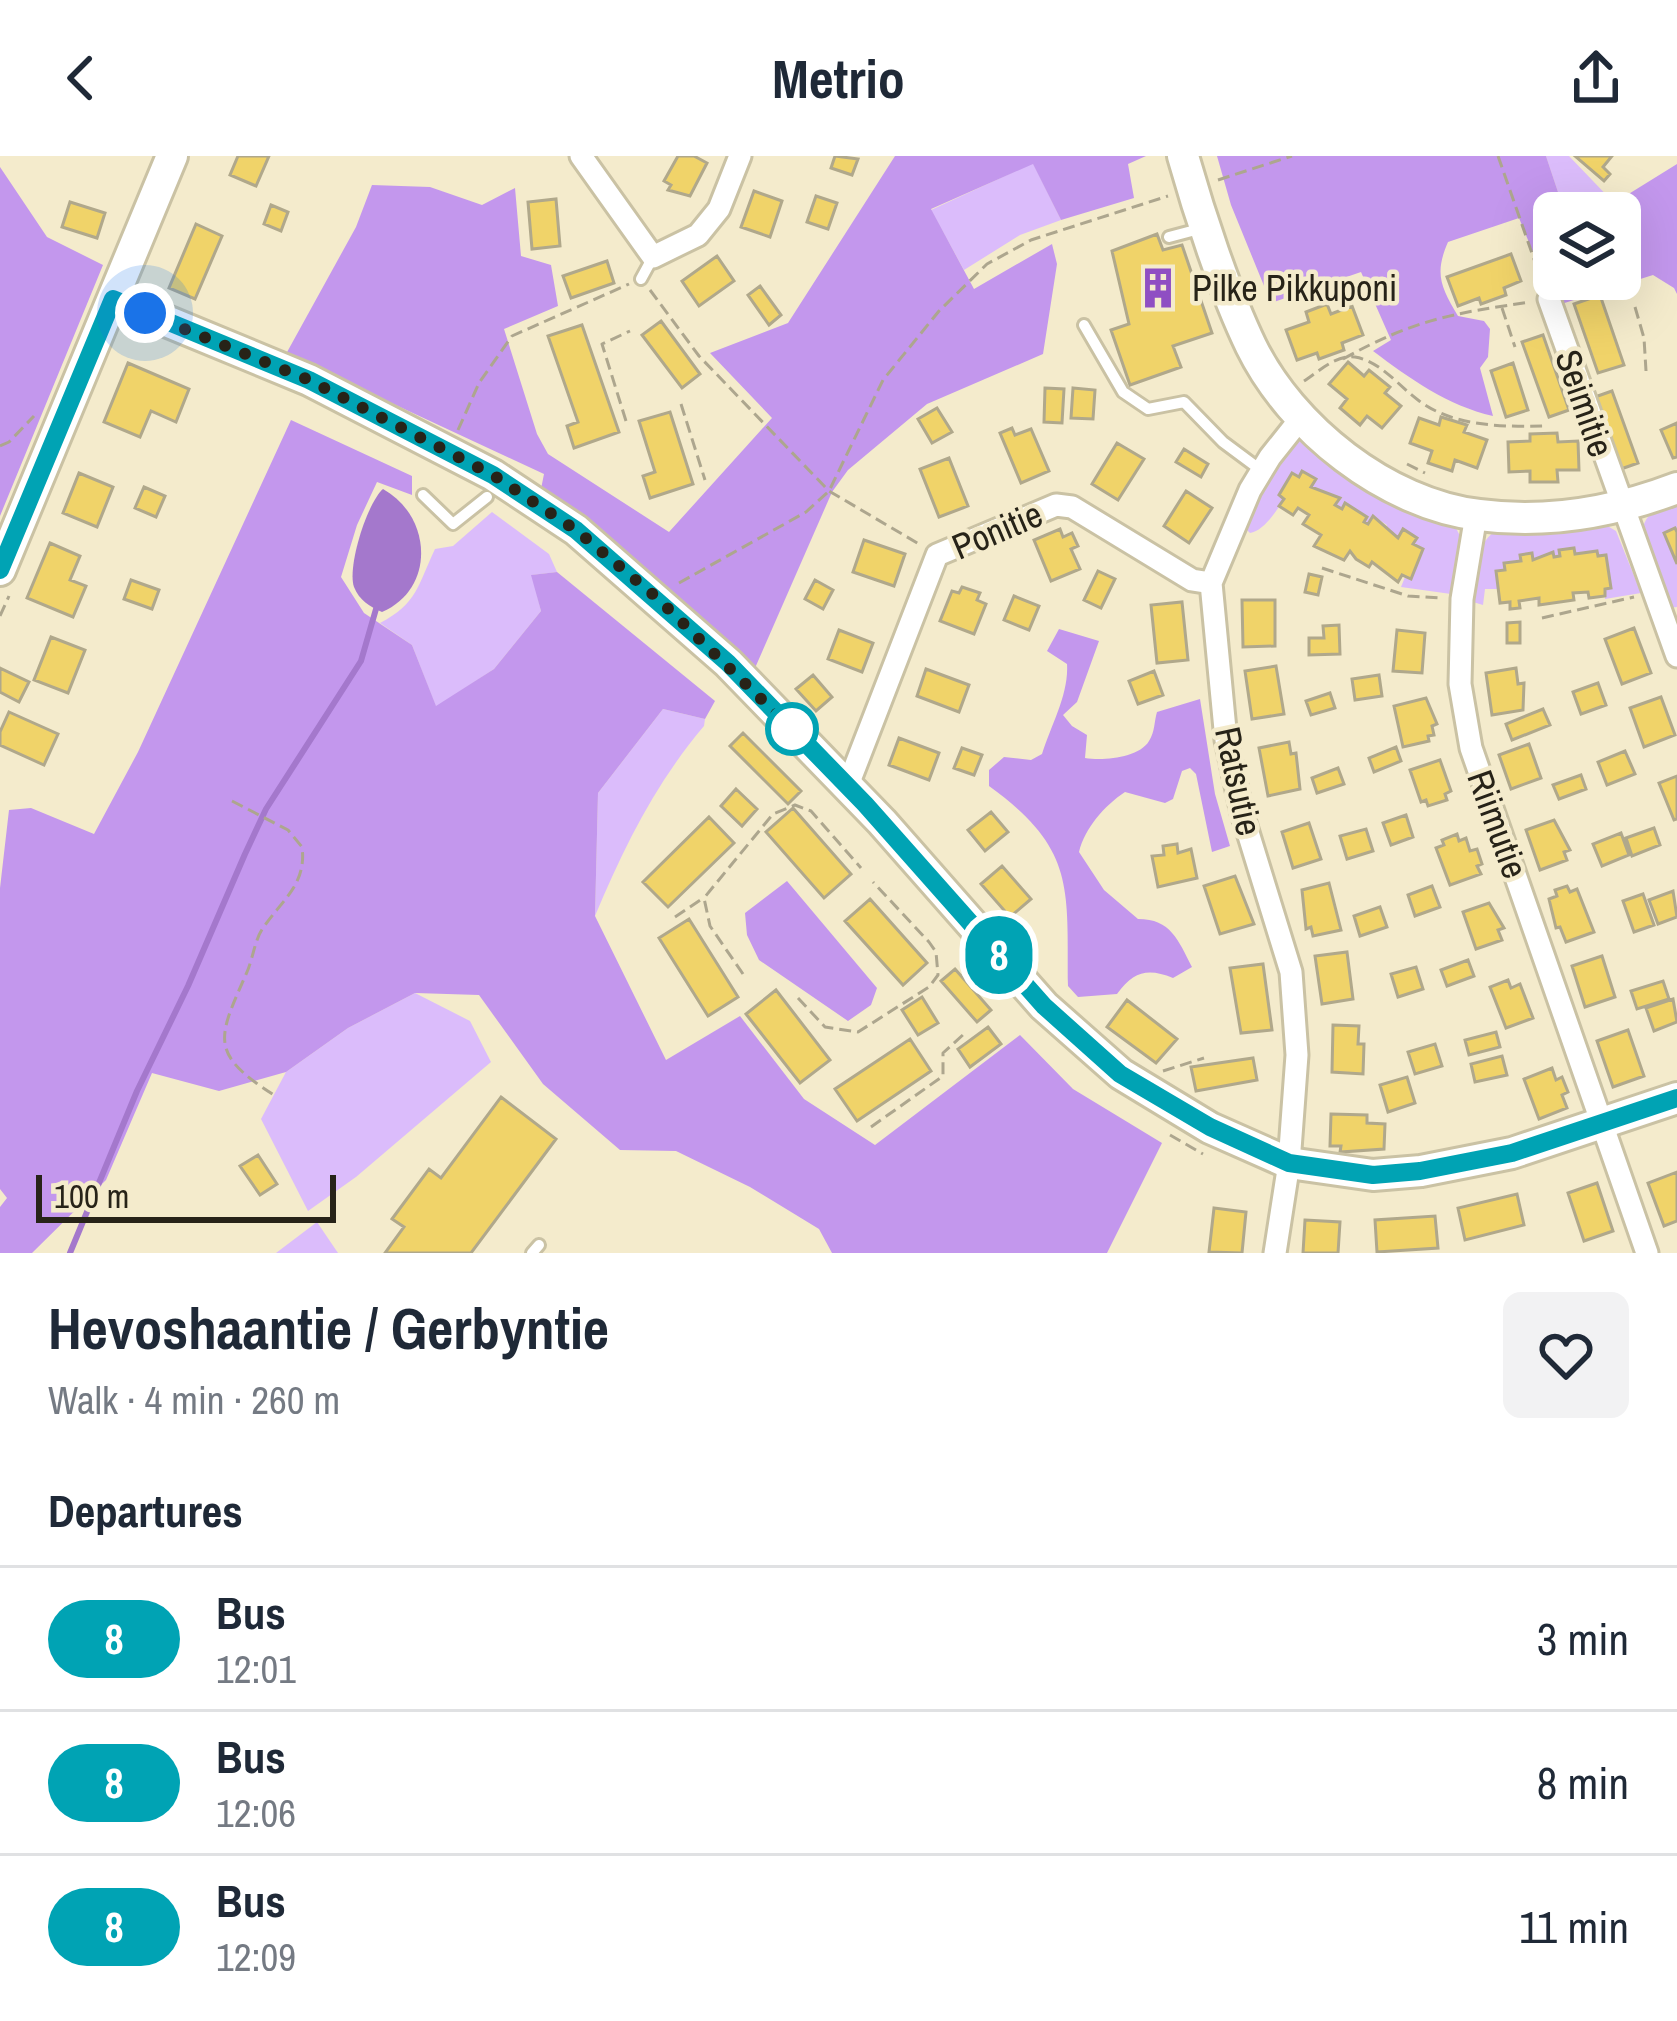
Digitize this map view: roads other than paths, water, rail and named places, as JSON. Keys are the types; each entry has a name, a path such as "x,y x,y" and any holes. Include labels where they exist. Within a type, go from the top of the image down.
{"street":[{"path":"0,570 172,156"},
{"path":"581,156 653,257 698,235 719,209 740,156"},
{"path":"1183,156 1207,179 1207,227 1251,346 1301,418 1372,474 1433,502 1476,515 1560,518 1622,506 1677,488"},
{"path":"113,299 309,380 493,475 576,530 728,663 848,785 1044,1006 1120,1074 1210,1127 1289,1163 1373,1175 1512,1153 1677,1098"},
{"name":"Seimitie","path":"1549,300 1677,656"},
{"name":"Ratsutie","path":"1275,1253 1289,1163 1297,1055 1291,972 1242,813 1226,740 1211,584 1262,472 1301,418"},
{"name":"Ponitie","path":"848,785 937,555 1056,505 1072,507 1192,580 1211,584"},
{"name":"Riimutie","path":"1476,515 1462,599 1460,683 1471,748 1647,1253"}],"lane":[{"path":"1168,237 1207,227"},
{"path":"641,279 653,257"},
{"path":"1084,325 1123,392 1148,409 1184,402 1222,442 1262,472"},
{"path":"423,495 453,524 488,497"}],"waterway":[{"path":"70,1253 137,1091 266,809 361,661 376,609"}],"place":[{"name":"Pilke Pikkuponi","path":"1158,288"}]}
